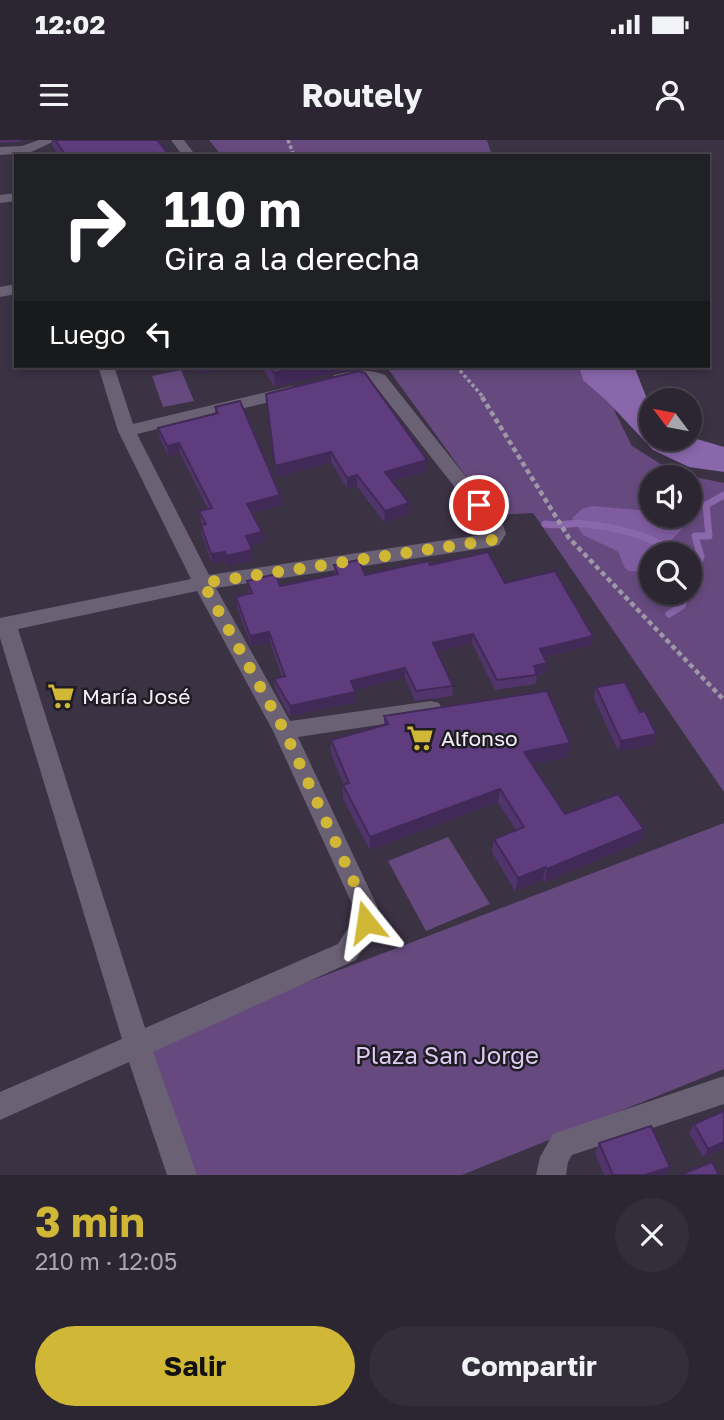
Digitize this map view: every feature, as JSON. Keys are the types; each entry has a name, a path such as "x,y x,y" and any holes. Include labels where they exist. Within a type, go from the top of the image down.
{"street":[{"path":"0,151 26,153 51,140"},
{"path":"177,140 188,154"},
{"path":"0,1106 346,952 361,934 366,922 365,906 284,730 203,583 127,431 107,368"},
{"path":"127,431 359,374 370,374 379,379 495,526 496,534 492,540 203,583 3,624 181,1175"},
{"path":"284,730 448,707"},
{"path":"551,1175 554,1157 563,1144 724,1090"}],"path":[{"path":"458,368 488,402 569,538 724,700"}],"green space":[{"path":"209,140 487,140 491,154 220,154"},
{"path":"387,368 606,368 615,412 632,446 662,465 639,465 639,528 702,528 702,479 724,483 724,792 533,513 494,515"},
{"path":"181,370 194,401 163,407 152,376"},
{"name":"Plaza San Jorge","path":"724,823 724,1069 462,1175 189,1175 145,1044"},
{"path":"448,837 490,904 426,931 388,861"}],"shaded area":[{"path":"580,368 635,368 643,388 639,388 639,435 583,380"},
{"path":"702,441 724,447 724,472 702,469 702,465 685,465 657,452 702,452"},
{"path":"591,506 639,510 639,528 682,529 670,542 639,542 639,570 629,571 617,551 583,535 572,518 582,509"}],"building":[{"path":"55,140 157,140 168,154 65,154"},
{"path":"270,368 295,368 274,373"},
{"path":"359,371 365,373 427,460 385,472 409,503 385,511 357,475 347,478 331,452 275,466 266,394"},
{"path":"240,401 280,495 247,504 262,532 246,536 252,550 226,556 225,552 211,554 201,525 206,524 199,511 212,508 179,443 167,446 158,428 218,413 215,407"},
{"path":"488,552 505,583 555,571 593,636 540,649 547,663 534,666 537,675 497,680 473,634 433,643 453,686 416,691 405,668 351,681 355,692 290,706 274,679 285,676 269,632 250,636 236,597 252,593 247,581 276,574 280,586 338,574 334,565 359,560 365,575 428,561 430,565"},
{"path":"625,682 640,712 645,711 656,734 621,741 596,687"},
{"path":"547,691 570,743 524,752 565,814 618,794 644,829 547,869 546,867 518,878 494,839 524,827 500,789 370,837 343,785 349,783 331,740 388,724 384,716"},
{"path":"724,1111 724,1142 708,1149 694,1124"},
{"path":"651,1126 670,1167 645,1175 613,1175 599,1143"},
{"path":"712,1162 719,1175 680,1175"}],"waterway":[{"path":"697,542 695,536 709,536 706,505 724,495"},
{"path":"545,524 596,525 656,542"},
{"path":"669,614 682,605"}],"place":[{"name":"María José","path":"61,696"},
{"name":"Alfonso","path":"420,738"}],"route":[{"path":"366,922 365,906 284,730 203,583 492,540 496,534 495,526 479,505"}]}
